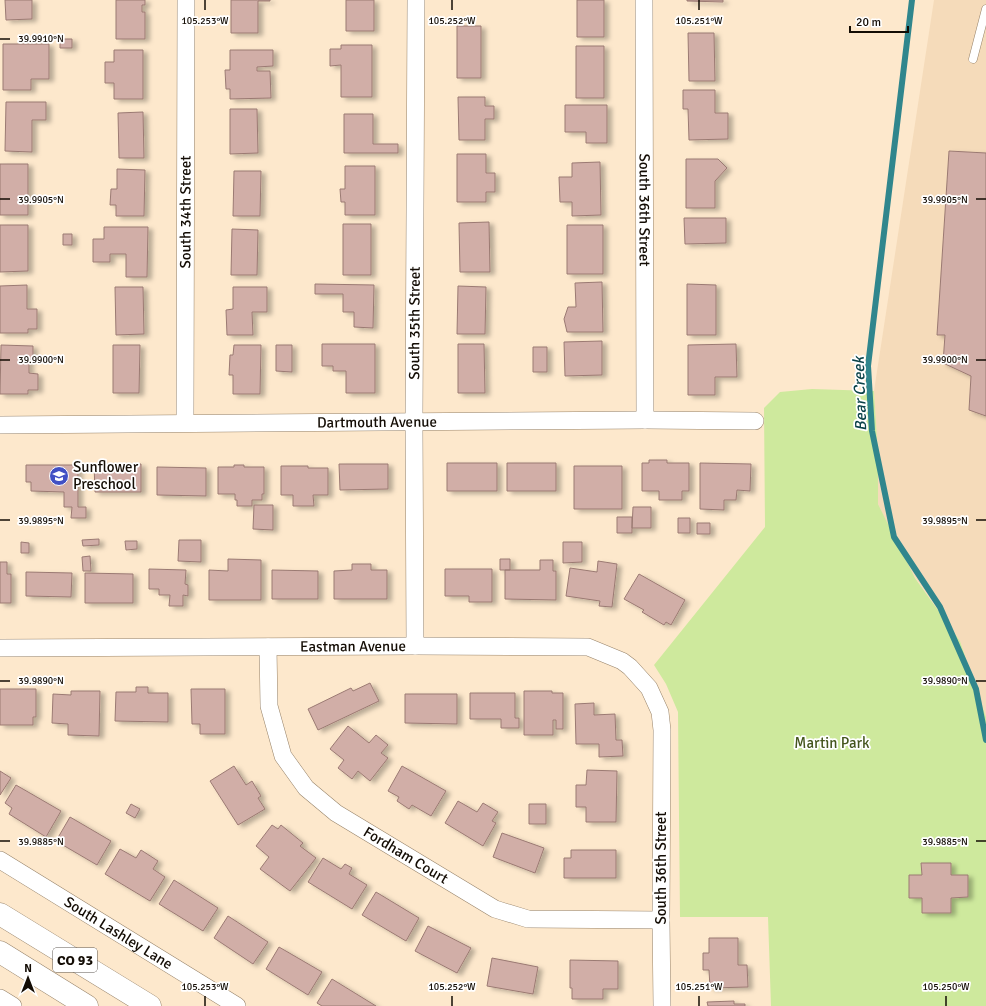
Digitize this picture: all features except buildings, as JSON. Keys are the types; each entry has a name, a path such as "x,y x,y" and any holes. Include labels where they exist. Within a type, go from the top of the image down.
{"main road":[{"name":"CO 93","path":"0,914 150,1006"},
{"name":"CO 93","path":"0,952 87,1006"}],"street":[{"name":"South 34th Street","path":"185,423 186,0"},
{"name":"South 35th Street","path":"415,646 414,421 416,0"},
{"name":"South 36th Street","path":"644,0 645,420"},
{"name":"Dartmouth Avenue","path":"0,425 414,421 755,421"},
{"name":"Eastman Avenue","path":"0,648 415,646 588,647 622,661 635,672 649,688 660,712 662,730"},
{"name":"Fordham Court","path":"268,647 269,706 283,756 306,788 336,813 495,910 528,919 660,920"},
{"name":"South 36th Street","path":"662,730 660,920 662,1006"},
{"name":"South Lashley Lane","path":"0,860 237,1006"},
{"path":"0,998 13,1006"}],"lane":[{"path":"973,59 986,9"}],"shaded area":[{"path":"934,0 986,0 986,717 960,641 910,570 878,504 878,454 874,391"}],"green space":[{"name":"Martin Park","path":"812,389 874,391 878,454 878,504 915,578 960,641 986,717 986,1006 771,1006 768,917 680,917 678,712 666,684 654,665 765,527 764,408 780,392"}],"waterway":[{"name":"Bear Creek","path":"912,0 868,366 872,431 894,537 940,607 976,689 986,740"}],"place":[{"name":"Sunflower Preschool","path":"59,476"}]}
